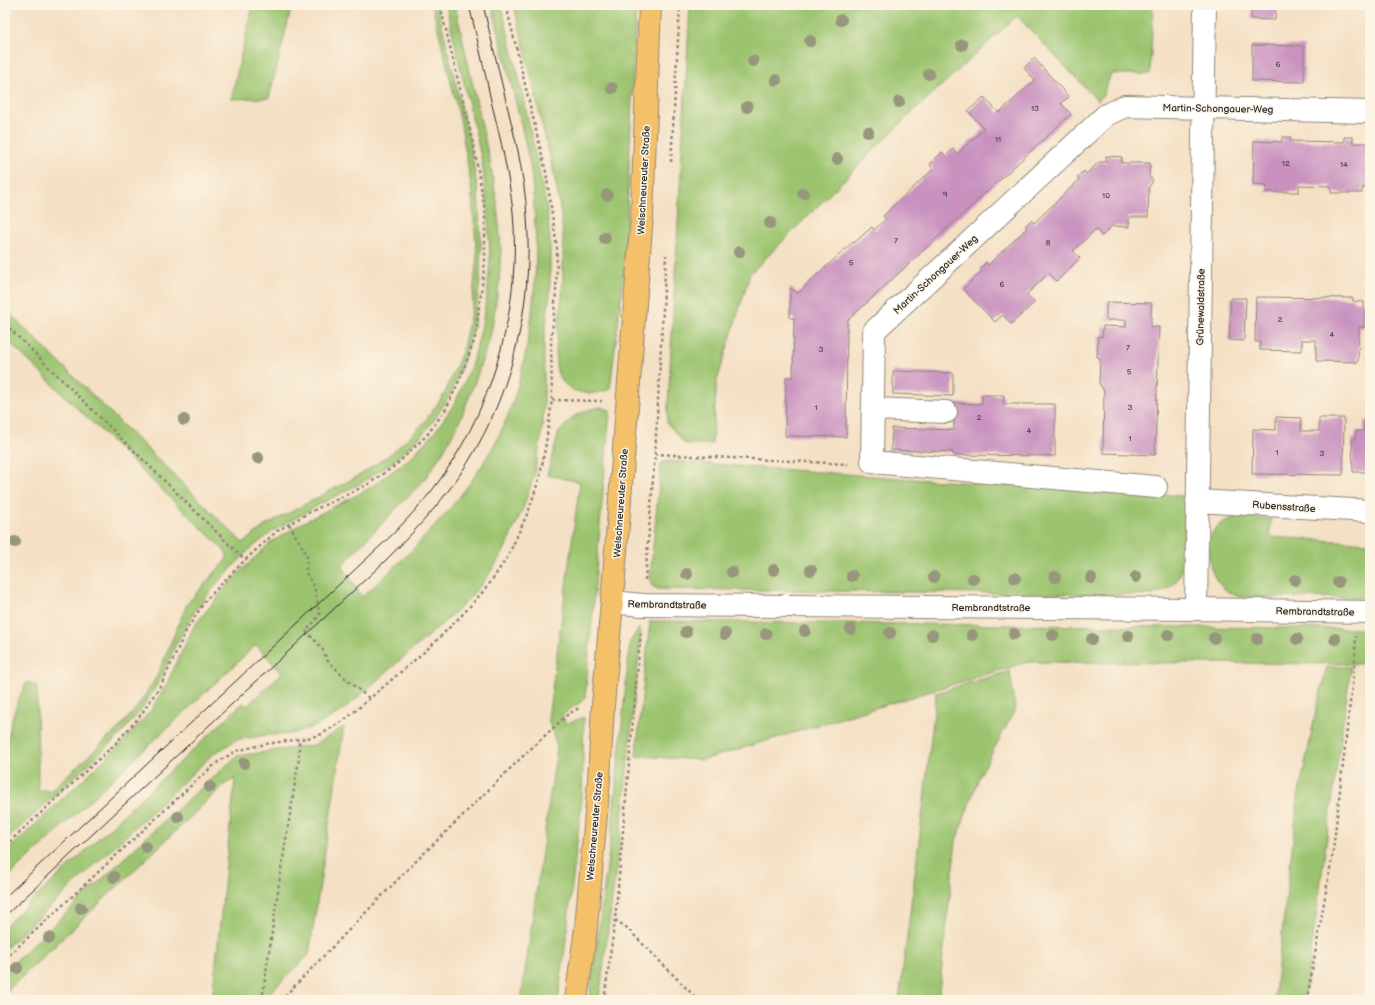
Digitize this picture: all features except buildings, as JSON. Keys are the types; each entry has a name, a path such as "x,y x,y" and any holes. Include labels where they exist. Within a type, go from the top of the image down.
{"main road":[{"name":"Welschneureuter Straße","path":"576,1000 586,928 599,780 603,705 642,215 650,5"}],"street":[{"name":"Grünewaldstraße","path":"1196,609 1204,5"},
{"name":"Martin-Schongauer-Weg","path":"1156,487 872,462 874,331 1106,115 1125,106 1370,112"},
{"path":"872,408 946,412"},
{"name":"Rubensstraße","path":"1197,500 1370,511"},
{"name":"Rembrandtstraße","path":"612,602 643,605 1196,609 1364,612"}],"path":[{"path":"5,846 115,744 140,716 162,683 187,629 205,601 245,560 277,531 310,512 367,485 396,465 428,435 446,409 460,379 475,338 486,262 485,211 474,148 440,5"},
{"path":"5,959 218,762 236,751 266,744 299,741 322,734 347,718 431,646 464,613 487,587 507,558 529,510 540,476 546,443 552,400 551,341 556,293 557,248 546,172 506,5"},
{"path":"5,324 245,560"},
{"path":"552,400 604,402 627,406"},
{"path":"604,1000 615,920 643,605 657,412"},
{"path":"655,454 855,464"},
{"path":"289,524 307,556 306,573 314,586 320,616 306,631 322,648 327,660 345,678 370,699"},
{"path":"1307,1000 1333,851 1355,660 1364,612"},
{"path":"281,1000 405,872 567,715 580,707 603,705"},
{"path":"262,1000 299,760 299,741"},
{"path":"615,920 626,927 698,1000"}],"green space":[{"path":"253,5 292,5 269,98 231,99"},
{"path":"432,5 437,5 470,143 478,193 481,247 480,280 474,326 452,391 435,419 420,437 392,462 363,482 320,504 273,531 249,550 219,581 196,609 176,644 159,682 141,710 120,735 5,841 5,780 8,739 18,700 27,682 37,686 38,789 50,791 120,727 138,706 156,678 187,604 227,559 226,552 5,338 5,309 243,543 266,525 360,475 393,452 422,425 444,395 462,352 472,308 477,255 471,185 460,119"},
{"path":"446,5 455,5 491,167 497,203 501,247 499,284 491,333 461,418 443,452 424,480 342,565 362,597 427,535 466,488 484,463 510,410 520,378 530,329 536,268 533,191 526,145 492,5 501,5 519,78 547,209 550,240 550,295 544,339 544,405 541,438 534,476 523,508 502,555 482,584 460,608 343,710 316,726 291,734 267,735 236,740 212,755 5,949 5,926 243,703 247,706 282,673 256,645 5,880 5,853 124,741 151,710 166,685 194,626 232,580 270,543 302,523 370,488 409,459 434,433 455,403 471,367 481,330 488,290 490,256 488,214 482,161"},
{"path":"514,5 636,5 626,239 622,291 610,389 602,392 587,393 574,390 562,381 556,367 556,347 563,278 562,229 558,195 551,162"},
{"path":"690,5 1153,5 1150,74 1111,74 1103,95 1098,101 1017,16 904,120 750,274 717,381 712,444 685,444 667,423"},
{"path":"601,407 610,410 585,699 562,715 566,724 584,717 582,798 558,1000 521,1000 557,746 548,719 580,482 547,475 559,432 573,417 587,410"},
{"path":"669,461 927,480 1186,496 1183,566 1176,581 1170,587 1151,595 658,589 652,586 650,578 661,463"},
{"path":"1244,516 1271,519 1270,537 1370,543 1370,598 1240,597 1226,590 1221,586 1213,574 1209,560 1210,539 1212,533 1219,525 1225,521"},
{"path":"650,621 1370,629 1370,664 1027,662 703,760 636,756"},
{"path":"639,628 641,634 620,838 599,1000 589,1000 611,837 630,642"},
{"path":"1327,667 1351,667 1304,1000 1274,1000 1298,798 1316,711"},
{"path":"1010,671 1015,710 979,777 956,841 938,1000 899,1000 936,693"},
{"path":"344,727 309,955 262,1000 212,1000 235,779 225,784 5,993 5,971 154,830 237,756 314,745"}],"tram line":[{"path":"5,897 393,534 432,490 462,445 478,414 491,382 501,349 513,281 514,247 513,212 507,172 499,131 469,5"},
{"path":"5,916 383,563 442,499 459,476 477,447 492,417 505,385 515,352 522,319 528,251 526,200 518,151 483,5"}]}
